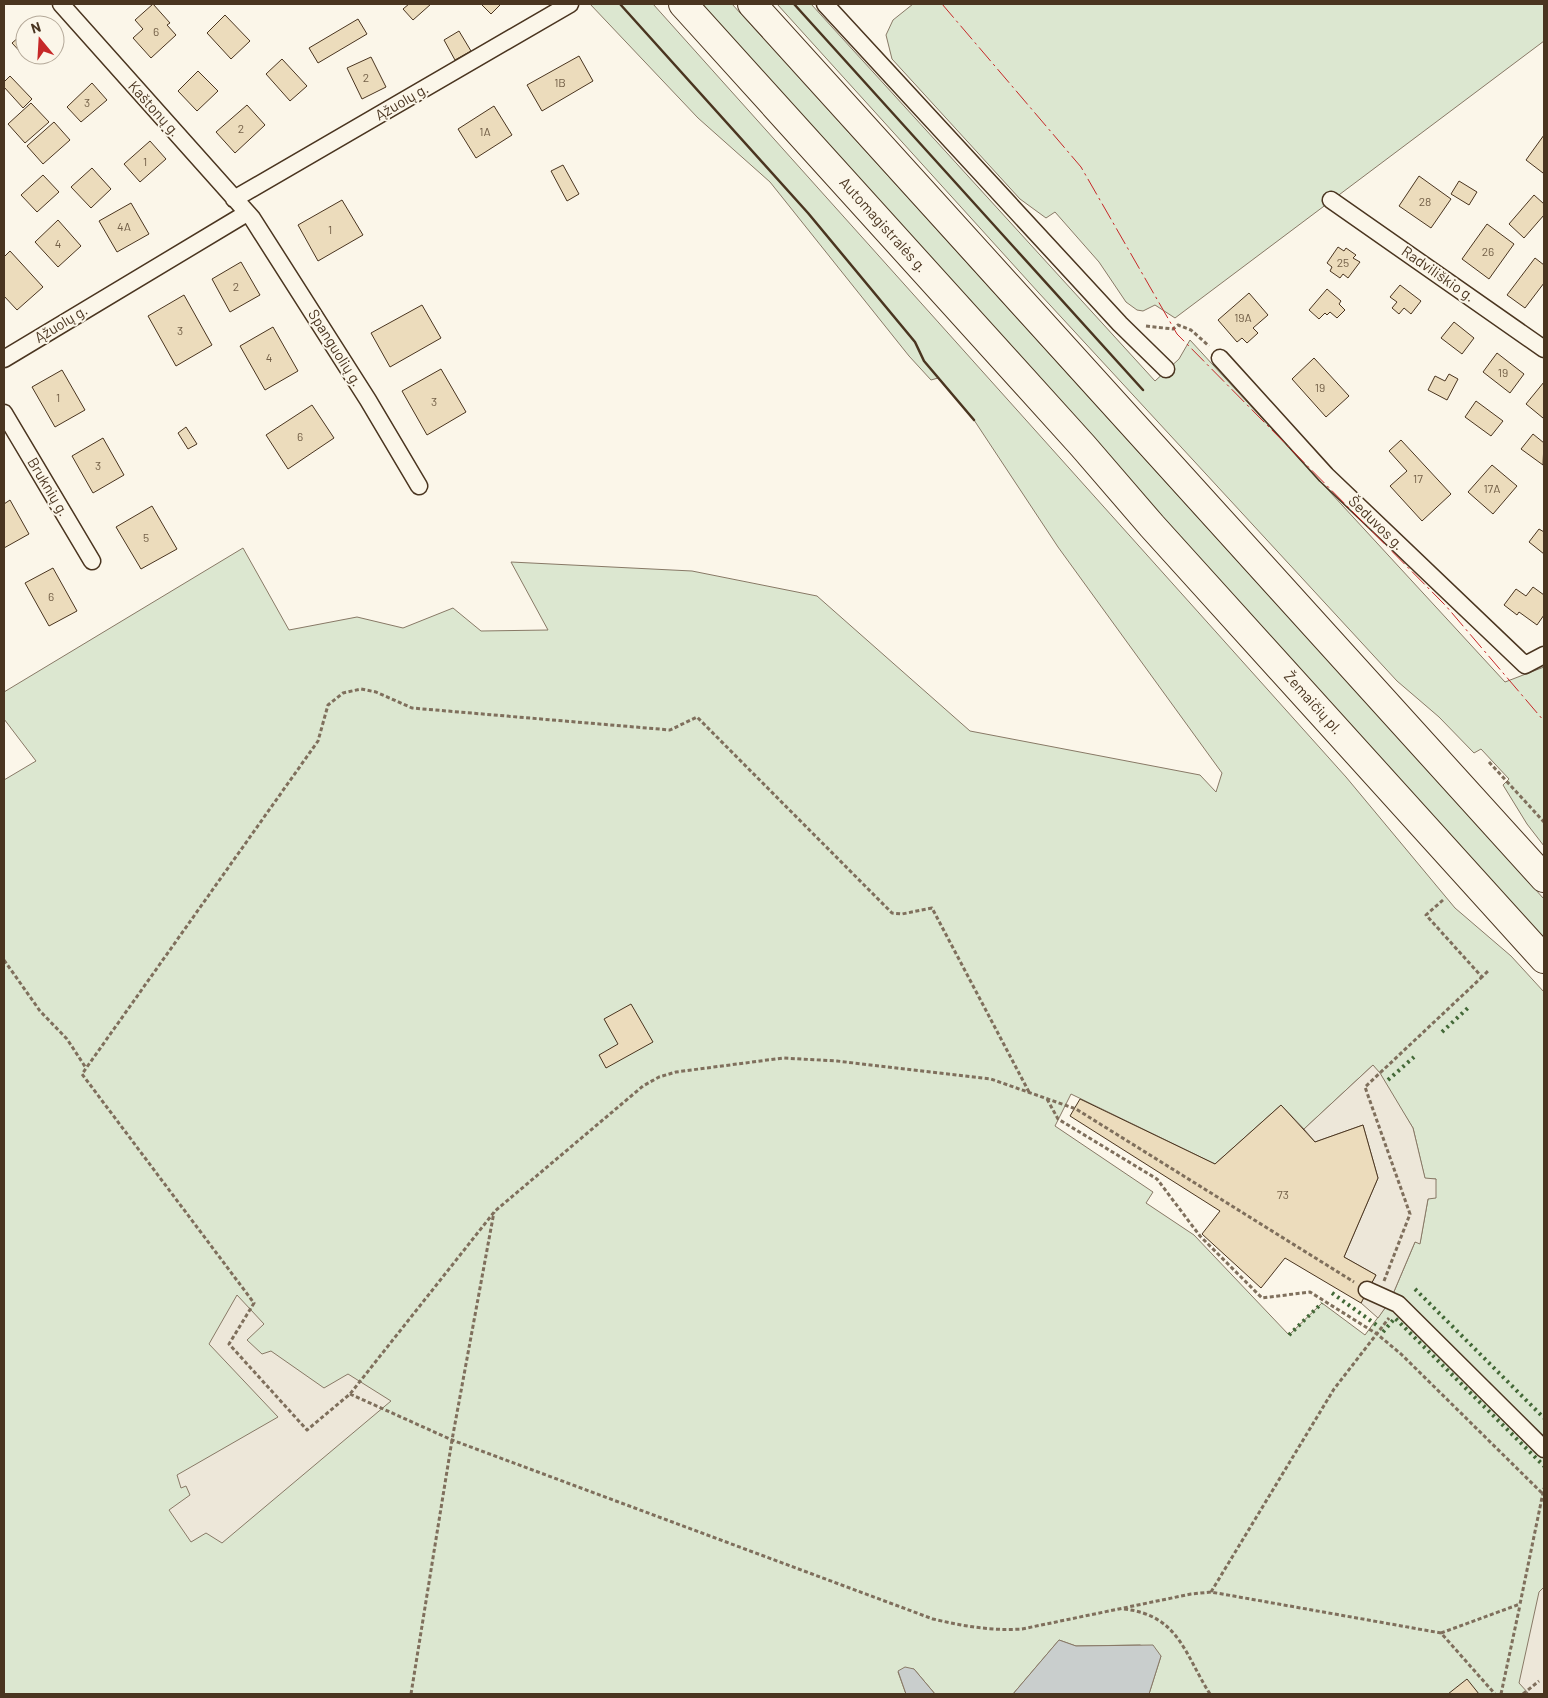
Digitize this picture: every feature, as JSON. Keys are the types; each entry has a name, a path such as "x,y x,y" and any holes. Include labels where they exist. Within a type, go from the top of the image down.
{"highway":[{"name":"Automagistralės g.","path":"683,4 1083,446"},
{"path":"752,4 1544,878"},
{"name":"Žemaičių pl.","path":"1083,446 1152,526 1544,959"}],"street":[{"name":"Kaštonų g.","path":"61,4 247,213"},
{"name":"Ąžuolų g.","path":"234,199 570,4"},
{"path":"825,4 1136,341 1166,369"},
{"name":"Radviliškio g.","path":"1331,200 1544,349"},
{"name":"Ąžuolų g.","path":"4,359 247,213"},
{"name":"Spanguolių g.","path":"247,213 368,400 418,486"},
{"name":"Šeduvos g.","path":"1220,358 1326,475 1525,664 1544,655"},
{"name":"Bruknių g.","path":"4,413 92,561"},
{"path":"1373,1293 1398,1304 1544,1450"}],"path":[{"path":"1173,329 1178,325 1191,330 1220,358"},
{"path":"1029,1092 932,908 902,914 892,913 697,717 670,730 412,708 376,692 361,690 343,693 328,704 318,741 82,1074 254,1303 229,1344 307,1430 350,1394 495,1210 628,1097 660,1077 676,1072 783,1058 991,1079 1076,1109 1373,1293 1410,1214 1365,1088 1488,971"},
{"path":"1489,762 1544,822"},
{"path":"1444,900 1426,915 1482,977"},
{"path":"4,960 40,1011 67,1039 86,1068"},
{"path":"1047,1098 1058,1119 1157,1180 1200,1236 1262,1298 1310,1292 1377,1334 1402,1354 1544,1494"},
{"path":"411,1694 452,1440 495,1210"},
{"path":"1211,1592 1334,1389 1377,1334"},
{"path":"350,1394 452,1440 949,1622 972,1628 998,1631 1022,1629 1191,1594 1211,1592 1441,1634 1520,1604"},
{"path":"1501,1694 1544,1488"},
{"path":"1121,1609 1146,1613 1175,1634 1192,1658 1210,1694"},
{"path":"1441,1634 1495,1694"},
{"path":"1523,1694 1539,1681"}],"green space":[{"path":"590,4 653,4 1346,777 1455,908 1511,956 1544,992 1544,1694 1149,1694 1161,1656 1140,1645 1076,1646 1059,1640 1013,1694 935,1694 914,1669 898,1672 906,1694 4,1694 4,780 36,761 4,719 4,692 243,548 289,630 357,617 403,628 453,608 481,631 548,630 511,562 692,571 817,596 970,731 1200,775 1216,792 1222,773 1058,547 974,420 938,378 931,380 909,356 770,182 698,118","holes":["1373,1065 1413,1128 1425,1179 1436,1179 1428,1199 1420,1243 1415,1242 1390,1301 1365,1335 1322,1303 1289,1335 1194,1235 1146,1203 1153,1192 1055,1126 1071,1094 1215,1164 1281,1105 1304,1129"]},
{"path":"697,4 732,4 1544,899 1544,940"},
{"path":"777,4 811,4 1155,381 1179,359 1190,340 1505,682 1544,667 1544,846 1527,824 1503,785 1509,779 1481,749 1474,753 1439,717 1397,681 1038,292"},
{"path":"913,4 1544,4 1544,41 1175,318 1155,305 1143,311 1137,310 1126,302 1099,262 1055,212 1046,218 1020,199 892,59 886,35 893,20"}],"shaded area":[{"path":"1373,1065 1380,1073 1413,1128 1425,1178 1436,1179 1436,1198 1428,1199 1420,1244 1415,1242 1390,1301 1378,1318 1361,1303 1376,1275 1344,1257 1378,1178 1363,1125 1315,1142 1304,1129"},
{"path":"237,1295 264,1324 247,1340 262,1354 271,1351 324,1388 348,1374 391,1401 222,1543 206,1533 191,1542 169,1510 190,1495 186,1486 181,1488 177,1475 278,1417 209,1344"},
{"path":"1544,1587 1544,1694 1529,1694 1519,1683 1539,1592"},
{"path":"1059,1640 1076,1646 1153,1645 1161,1656 1149,1694 1013,1694"},
{"path":"905,1667 914,1669 935,1694 906,1694 898,1671"}],"building":[{"path":"153,4 170,23 167,25 176,35 151,58 133,38 143,29 135,20"},
{"path":"409,4 431,4 413,20 403,9"},
{"path":"481,4 501,4 491,14"},
{"path":"225,15 250,41 231,59 207,33"},
{"path":"358,19 367,34 318,63 309,48"},
{"path":"459,31 471,51 455,60 444,40"},
{"path":"579,56 593,81 542,111 527,85"},
{"path":"371,57 386,87 362,99 347,68"},
{"path":"282,59 307,86 290,101 266,74"},
{"path":"198,71 218,91 197,111 178,91"},
{"path":"10,76 32,99 23,108 4,87 4,82"},
{"path":"92,83 107,100 81,122 67,107"},
{"path":"31,103 49,122 25,143 8,124"},
{"path":"247,105 265,125 235,153 216,132"},
{"path":"494,106 512,135 476,158 458,129"},
{"path":"54,122 70,140 43,164 27,146"},
{"path":"1544,135 1544,171 1543,173 1526,160"},
{"path":"150,141 166,159 140,182 124,164"},
{"path":"563,165 579,194 567,201 551,171"},
{"path":"92,168 111,189 91,208 71,187"},
{"path":"43,175 59,192 37,212 21,195"},
{"path":"1419,176 1451,199 1431,228 1399,206"},
{"path":"1459,181 1477,192 1469,205 1451,194"},
{"path":"1534,195 1544,204 1544,215 1524,238 1509,224"},
{"path":"342,200 363,235 318,261 298,225"},
{"path":"131,203 149,234 117,252 99,221"},
{"path":"58,220 81,246 58,267 35,242"},
{"path":"1487,224 1514,244 1489,279 1462,259"},
{"path":"1338,247 1344,251 1346,248 1356,255 1353,258 1360,262 1348,278 1343,274 1340,278 1330,271 1332,267 1327,263"},
{"path":"10,251 43,287 17,310 4,296 4,257"},
{"path":"1535,258 1544,265 1544,283 1525,308 1507,295"},
{"path":"241,262 260,295 230,312 212,279"},
{"path":"1400,285 1421,301 1411,314 1404,308 1399,314 1392,308 1397,302 1390,297"},
{"path":"1327,289 1341,301 1339,304 1345,310 1337,318 1330,312 1327,315 1325,313 1319,319 1309,310"},
{"path":"1249,293 1268,315 1253,328 1258,333 1247,343 1242,338 1237,342 1218,320"},
{"path":"184,295 212,345 176,366 148,316"},
{"path":"422,305 441,338 390,367 371,333"},
{"path":"1454,322 1474,338 1462,354 1441,338"},
{"path":"273,327 298,371 265,390 240,346"},
{"path":"1497,353 1524,374 1510,393 1483,372"},
{"path":"1314,358 1349,396 1326,417 1292,379"},
{"path":"441,369 466,412 427,435 402,391"},
{"path":"62,370 85,410 55,427 32,387"},
{"path":"1449,374 1458,379 1447,400 1428,390 1435,376 1445,381"},
{"path":"1544,382 1544,417 1543,418 1526,404"},
{"path":"1476,401 1503,421 1491,436 1465,417"},
{"path":"312,405 334,438 288,469 266,435"},
{"path":"186,427 197,444 188,449 178,433"},
{"path":"1533,434 1544,443 1543,465 1521,449"},
{"path":"103,438 124,475 93,493 72,456"},
{"path":"1401,440 1451,494 1422,521 1390,486 1407,471 1389,451"},
{"path":"1492,465 1517,486 1493,514 1468,492"},
{"path":"10,500 29,534 4,548 4,504"},
{"path":"152,506 177,549 141,569 116,527"},
{"path":"1539,529 1544,532 1544,554 1529,542"},
{"path":"53,568 77,611 49,626 25,583"},
{"path":"1533,587 1544,595 1544,615 1537,625 1519,612 1517,615 1504,605 1516,589 1526,596"},
{"path":"631,1004 653,1042 606,1068 599,1055 618,1044 604,1019"},
{"path":"1080,1099 1215,1164 1281,1105 1315,1142 1363,1125 1378,1178 1344,1257 1376,1275 1361,1303 1285,1258 1261,1288 1202,1234 1220,1211 1070,1116"},
{"path":"1467,1679 1479,1694 1448,1694"}],"hedge":[{"path":"1442,1032 1470,1006"},
{"path":"1388,1080 1414,1057"},
{"path":"1415,1289 1544,1418"},
{"path":"1332,1293 1378,1326"},
{"path":"1289,1335 1322,1303"},
{"path":"1383,1332 1395,1318 1544,1466"}],"wall":[{"path":"620,4 808,213 915,342 924,361 974,420"},
{"path":"794,4 1143,390"}],"power":[{"path":"942,4 1081,167 1177,334 1446,606 1544,721"}]}
